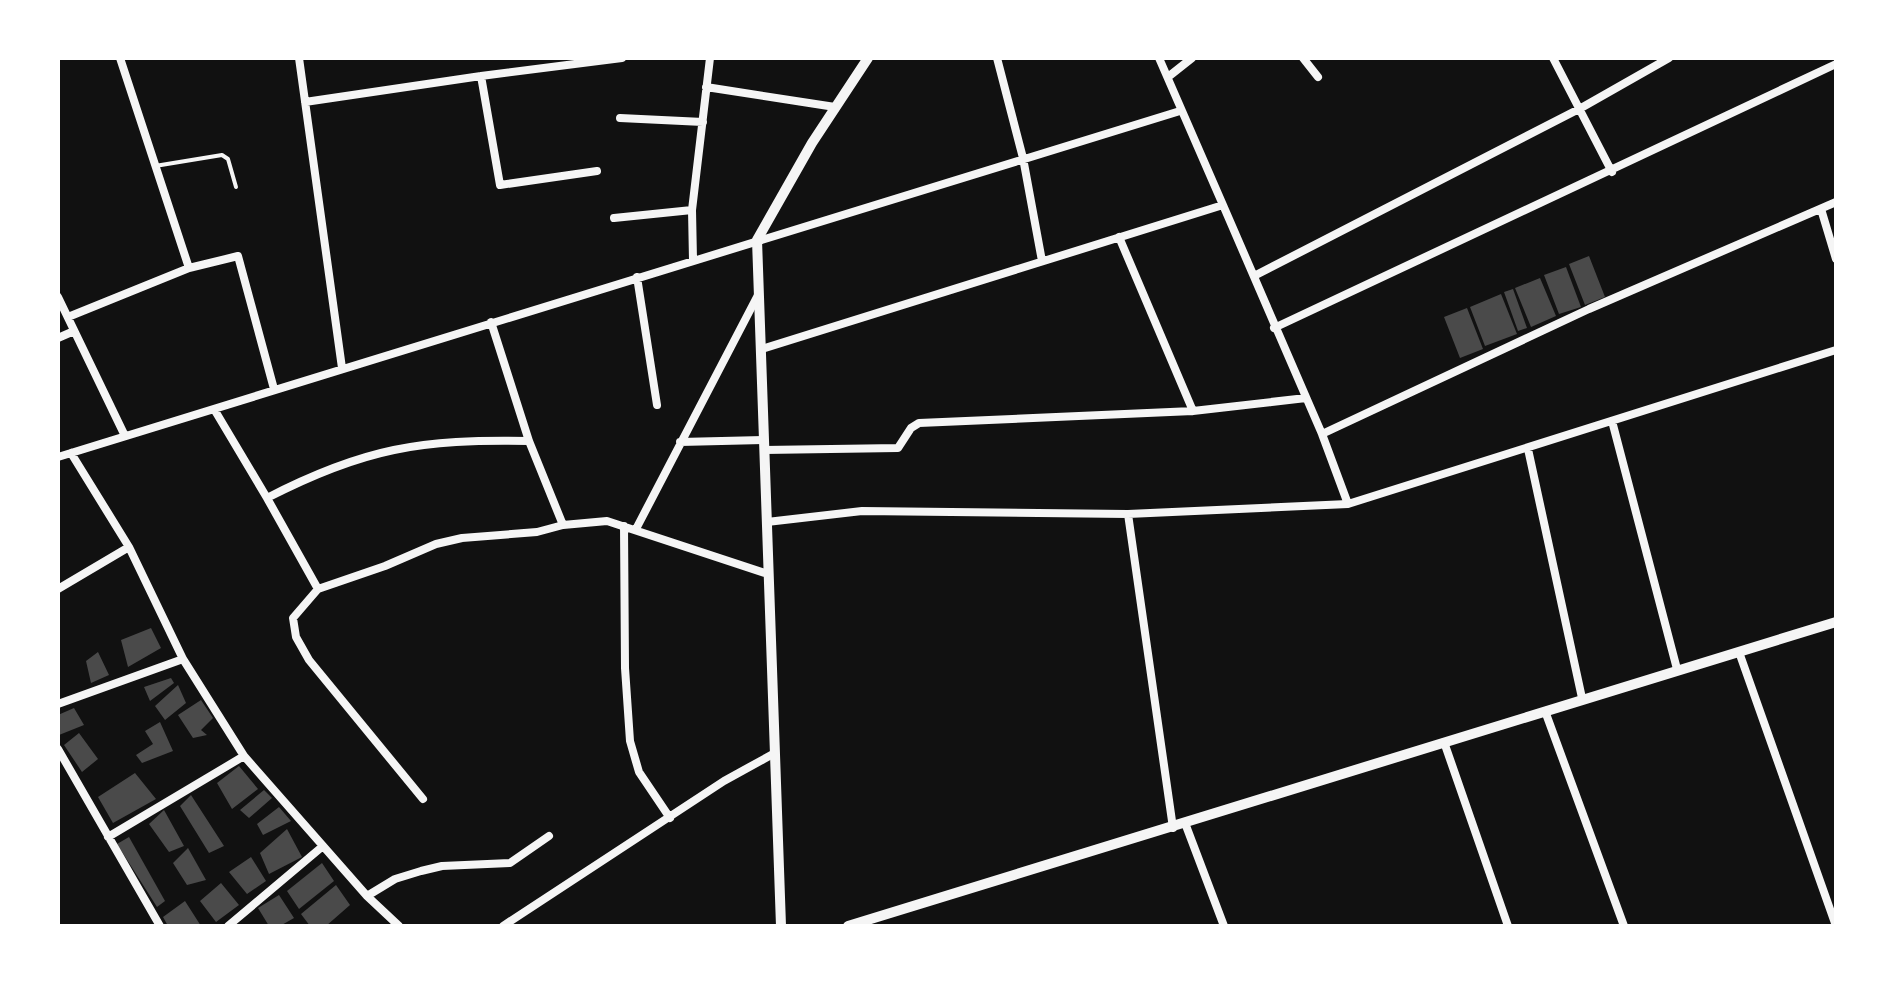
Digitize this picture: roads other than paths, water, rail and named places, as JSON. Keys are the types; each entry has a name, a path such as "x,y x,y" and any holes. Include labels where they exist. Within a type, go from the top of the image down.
{"street":[{"path":"120,58 189,268"},
{"path":"299,58 342,368"},
{"path":"305,102 622,58"},
{"path":"693,260 692,210 710,58"},
{"path":"781,926 757,240 774,206 868,58"},
{"path":"997,58 1023,158 1042,262"},
{"path":"1160,58 1322,434 1348,504"},
{"path":"1168,77 1192,58"},
{"path":"1303,58 1318,77"},
{"path":"1553,58 1612,172"},
{"path":"1254,276 1581,108 1668,58"},
{"path":"1274,328 1836,64"},
{"path":"482,76 500,185 597,171"},
{"path":"706,87 835,107"},
{"path":"58,457 1180,111"},
{"path":"620,118 703,122"},
{"path":"1322,434 1588,309 1836,202"},
{"path":"762,350 1223,205"},
{"path":"1821,208 1836,259"},
{"path":"614,218 692,210"},
{"path":"1119,237 1193,411"},
{"path":"68,318 189,268 231,256 241,260 274,390"},
{"path":"637,277 656,406"},
{"path":"636,529 758,294"},
{"path":"58,296 125,436"},
{"path":"492,322 530,440 563,525"},
{"path":"58,338 74,331"},
{"path":"767,522 862,512 1128,514 1348,504 1836,350"},
{"path":"680,442 898,448 919,423 1193,411 1306,398"},
{"path":"214,409 318,589"},
{"path":"1612,421 1678,669"},
{"path":"267,498 362,456 395,448 454,440 530,440"},
{"path":"1528,449 1582,698"},
{"path":"71,453 129,547 183,659 244,756 366,896 399,926"},
{"path":"1128,514 1173,828"},
{"path":"424,799 310,660 296,637 293,618 318,589 436,544 607,521 768,574"},
{"path":"624,526 630,741 639,772 670,818"},
{"path":"58,588 129,547"},
{"path":"848,926 1836,622"},
{"path":"1739,652 1836,926"},
{"path":"58,704 183,659"},
{"path":"1546,711 1624,926"},
{"path":"1444,742 1508,926"},
{"path":"58,749 160,926"},
{"path":"503,926 724,781 774,754"},
{"path":"108,837 244,756"},
{"path":"1185,823 1224,926"},
{"path":"366,896 395,878 442,866 510,862 549,836"},
{"path":"228,926 323,846"}],"lane":[{"path":"156,166 222,155 228,159 236,187"}]}
